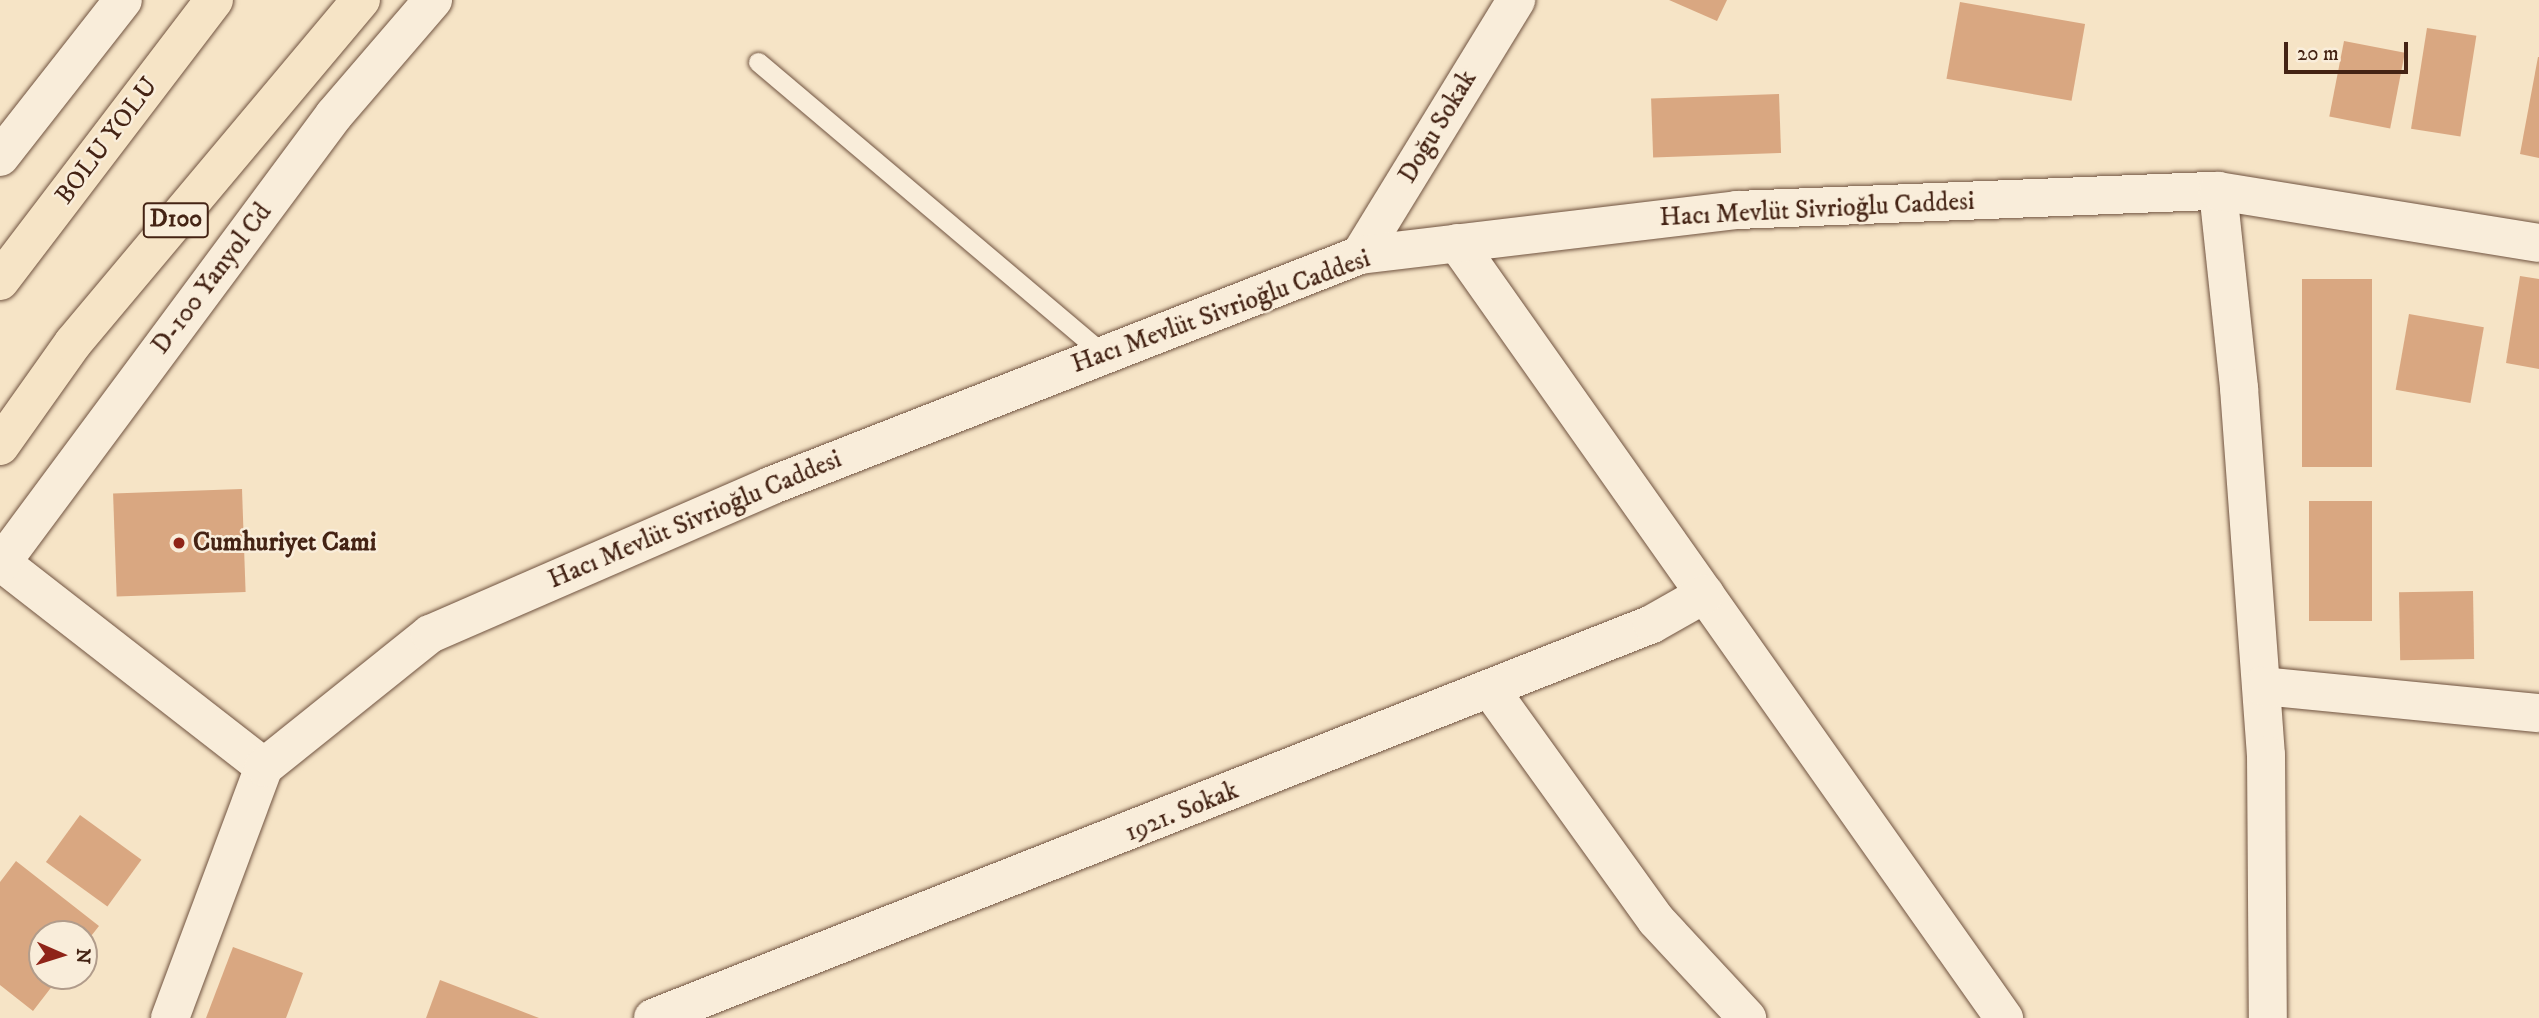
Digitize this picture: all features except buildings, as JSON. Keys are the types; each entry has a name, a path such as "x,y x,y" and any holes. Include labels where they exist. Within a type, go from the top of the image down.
{"highway":[{"name":"BOLU YOLU","path":"0,281 214,0"},
{"name":"D100","path":"0,446 73,344 361,0"}],"street":[{"path":"0,157 123,0"},
{"name":"D-100 Yanyol Cd","path":"1,564 334,115 433,0"},
{"name":"Doğu Sokak","path":"1360,255 1516,0"},
{"path":"2218,191 2239,388 2262,686 2268,1018"},
{"name":"Hacı Mevlüt Sivrioğlu Caddesi","path":"264,767 429,634 770,486 1360,255 1737,210 2218,191 2539,243"},
{"path":"1457,243 2004,1018"},
{"path":"1,564 264,767 170,1018"},
{"name":"1921. Sokak","path":"653,1018 1652,624 1705,594"},
{"path":"2262,686 2539,713"},
{"path":"1490,689 1656,920 1747,1018"}],"lane":[{"path":"758,62 1105,355"}],"place":[{"name":"Cumhuriyet Cami","path":"179,543"}]}
